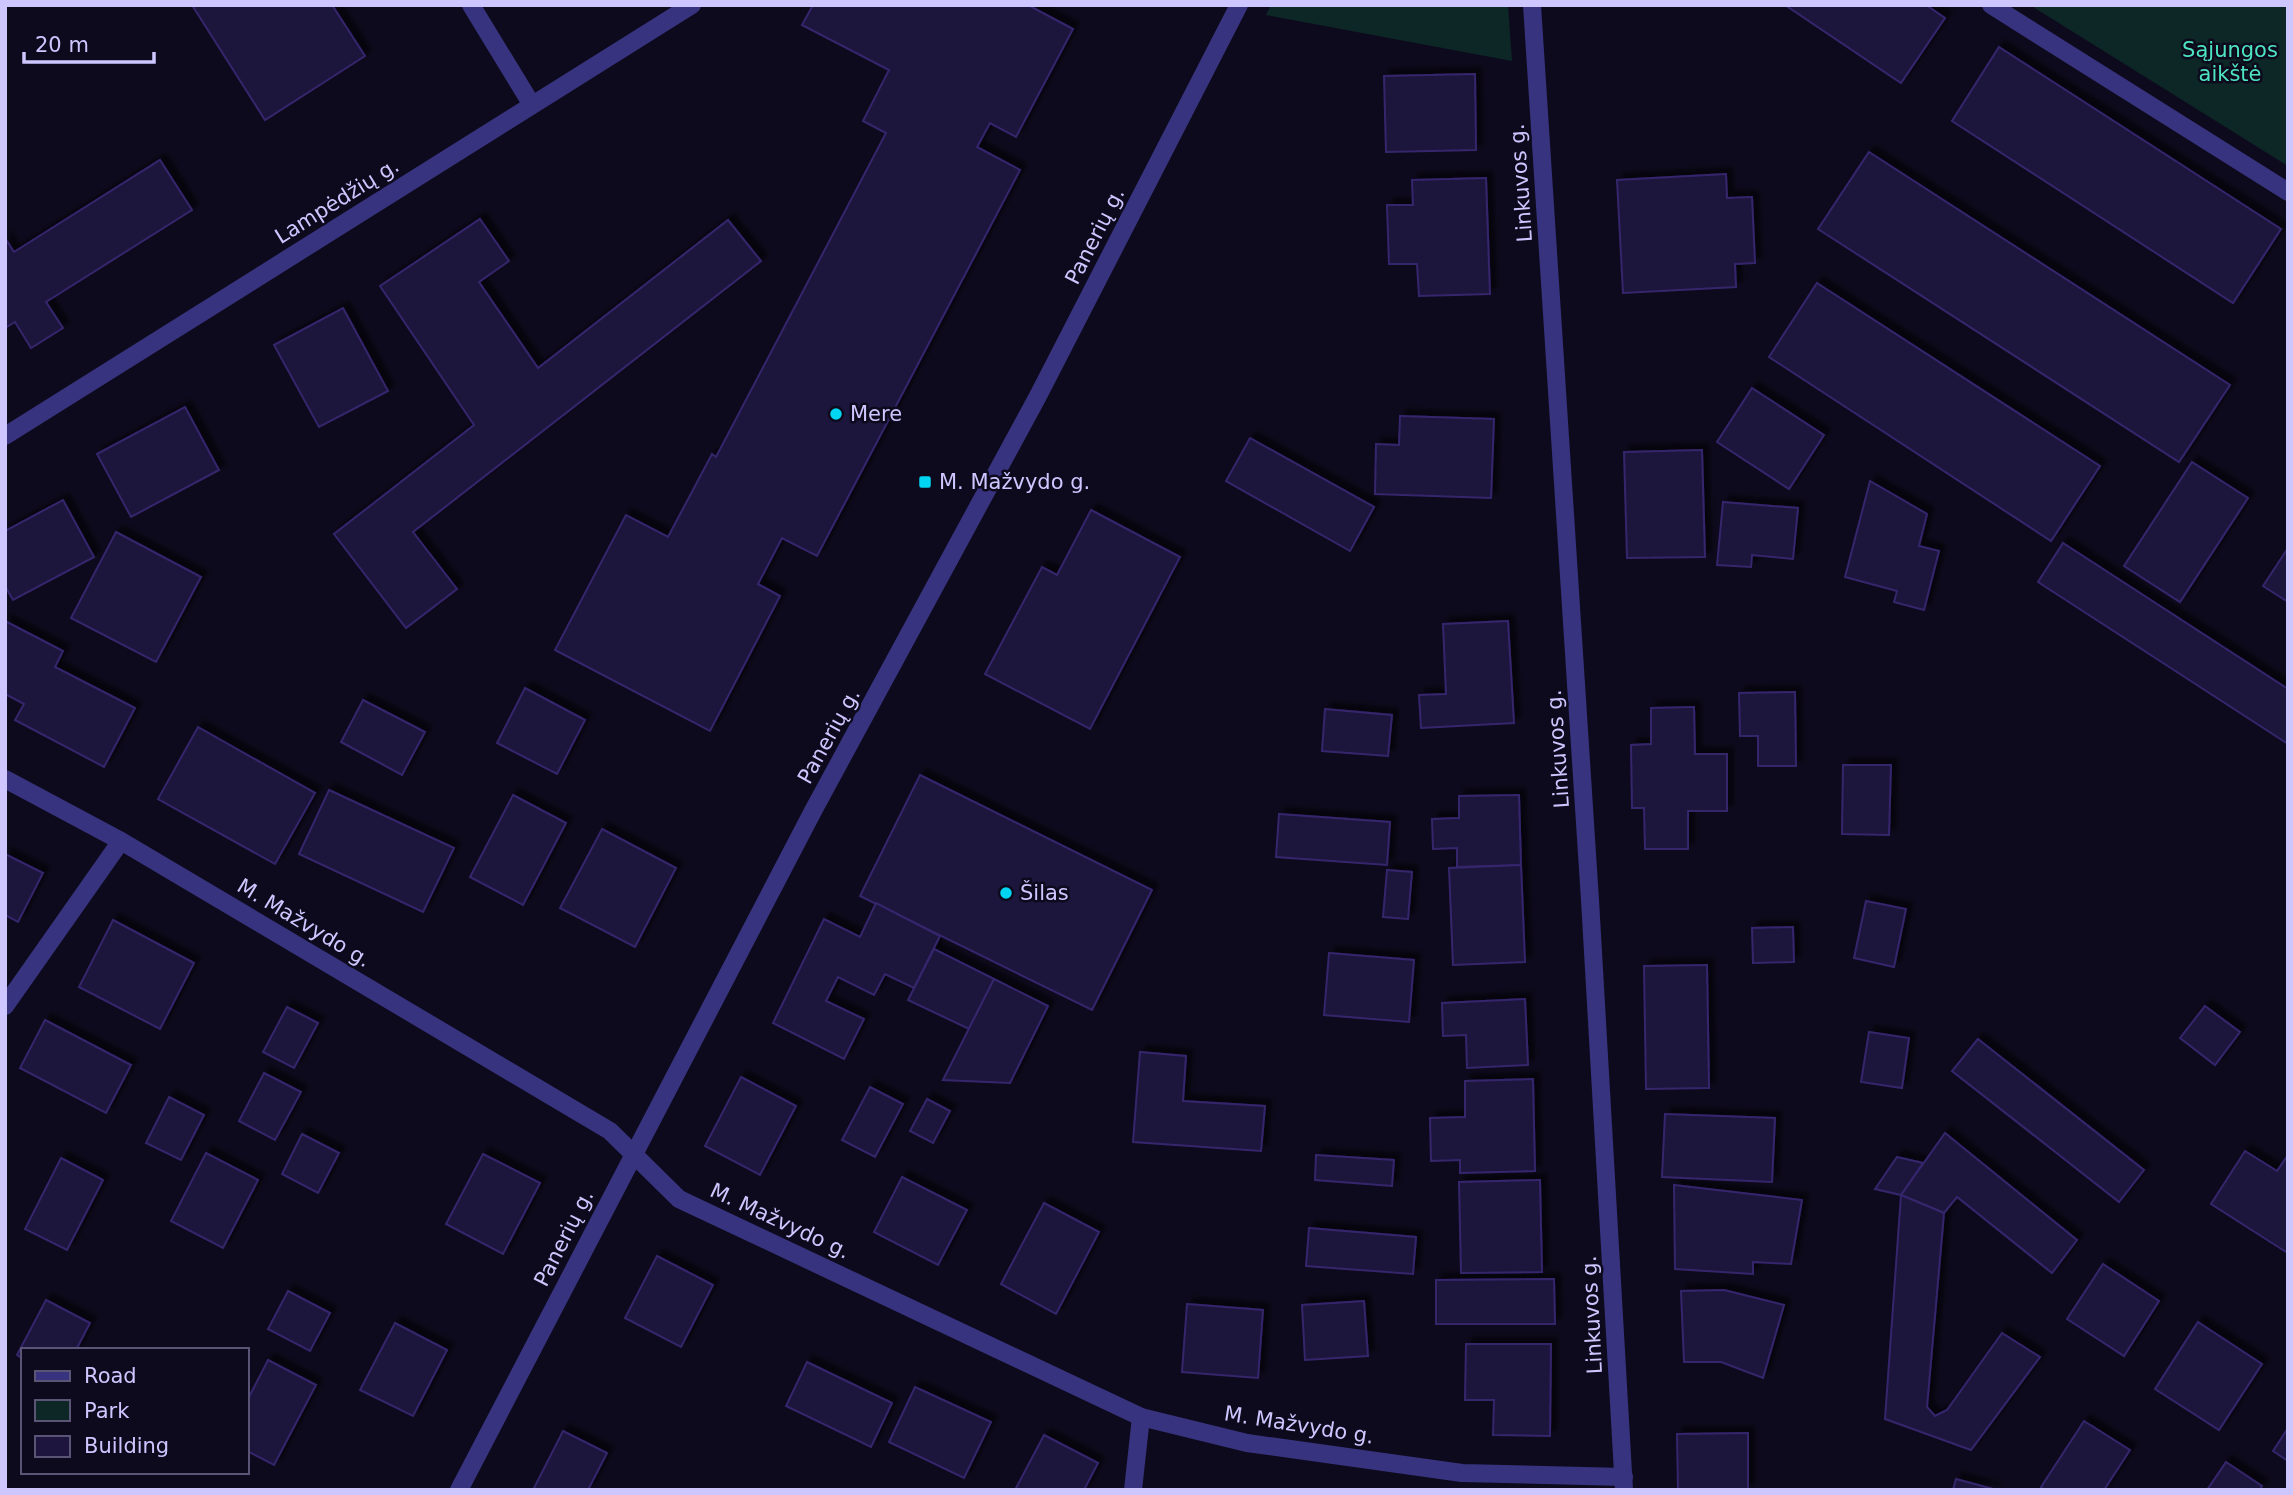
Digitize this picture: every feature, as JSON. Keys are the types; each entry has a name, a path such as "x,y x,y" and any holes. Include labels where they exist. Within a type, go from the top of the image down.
{"street":[{"path":"471,5 532,105"},
{"name":"Lampėdžių g.","path":"5,436 692,5"},
{"name":"Panerių g.","path":"459,1490 813,811 1038,396 1239,5"},
{"name":"Linkuvos g.","path":"1532,5 1591,914 1624,1483"},
{"path":"1991,5 2288,192"},
{"name":"M. Mažvydo g.","path":"5,779 121,841 610,1131 679,1199 1141,1417 1247,1443 1462,1473 1624,1483"},
{"path":"5,1006 121,841"},
{"path":"1133,1490 1141,1417"}],"green space":[{"path":"1271,5 1508,5 1512,61 1266,15"},
{"name":"Sąjungos aikštė","path":"2030,5 2288,5 2288,166"}],"building":[{"path":"192,5 332,5 365,56 265,120"},
{"path":"813,5 1028,5 1073,29 1016,137 990,123 977,147 1020,170 817,556 782,538 758,584 780,596 710,731 555,650 626,515 668,537 712,454 716,457 886,133 863,121 889,70 802,25"},
{"path":"1785,5 1926,5 1945,18 1901,83"},
{"path":"1999,47 2281,229 2233,303 1952,121"},
{"path":"1475,74 1476,150 1386,152 1384,76"},
{"path":"1869,152 2230,385 2179,462 1818,229"},
{"path":"160,160 192,210 46,302 63,328 31,348 15,322 5,328 5,238 14,252"},
{"path":"1726,174 1727,198 1752,197 1755,263 1735,264 1736,287 1623,293 1617,180"},
{"path":"1486,178 1490,294 1419,296 1417,264 1389,264 1387,205 1413,205 1412,180"},
{"path":"480,219 509,261 479,282 538,368 728,220 761,261 413,532 457,589 406,628 334,534 474,425 380,286"},
{"path":"1817,283 2100,466 2051,541 1769,357"},
{"path":"343,308 388,391 319,427 274,345"},
{"path":"1752,388 1824,435 1789,489 1717,442"},
{"path":"185,407 219,470 131,517 97,454"},
{"path":"1400,416 1494,419 1491,498 1375,494 1376,444 1399,445"},
{"path":"1250,438 1374,507 1350,551 1226,481"},
{"path":"1702,450 1705,557 1627,558 1624,452"},
{"path":"2192,462 2248,498 2180,602 2124,566"},
{"path":"1870,481 1927,514 1919,546 1939,551 1924,610 1894,602 1897,591 1845,577"},
{"path":"63,500 94,557 13,600 5,586 5,531"},
{"path":"1723,502 1798,508 1793,559 1752,555 1751,567 1717,565"},
{"path":"1091,510 1180,557 1090,729 985,674 1042,567 1057,575"},
{"path":"116,532 201,577 156,662 71,618"},
{"path":"2063,543 2288,689 2288,744 2038,582"},
{"path":"2288,548 2288,602 2263,586"},
{"path":"5,621 63,651 55,667 135,708 104,767 15,720 24,704 5,694"},
{"path":"1508,621 1514,723 1421,728 1419,695 1446,694 1443,624"},
{"path":"525,688 585,720 557,774 497,743"},
{"path":"1795,692 1796,766 1758,766 1758,736 1740,736 1739,693"},
{"path":"363,700 425,732 402,775 341,742"},
{"path":"1694,707 1695,754 1727,754 1727,811 1688,811 1688,849 1645,849 1644,808 1632,808 1631,745 1651,744 1651,708"},
{"path":"1325,709 1392,715 1388,756 1322,751"},
{"path":"198,727 315,793 275,864 158,799"},
{"path":"1843,765 1891,765 1889,835 1842,834"},
{"name":"Šilas","path":"920,775 1152,890 1092,1010 860,896"},
{"path":"329,790 454,848 423,912 299,854"},
{"path":"513,795 566,823 523,905 470,877"},
{"path":"1519,795 1521,865 1457,867 1457,848 1433,849 1432,819 1459,818 1459,796"},
{"path":"1279,814 1390,822 1387,865 1276,857"},
{"path":"602,829 676,868 635,947 560,908"},
{"path":"5,854 43,873 18,922 5,915"},
{"path":"1521,865 1525,962 1453,965 1449,868"},
{"path":"1387,870 1412,872 1408,919 1383,917"},
{"path":"1866,901 1906,909 1894,967 1854,958"},
{"path":"876,903 940,936 914,988 885,974 874,995 838,977 826,1001 864,1019 844,1059 773,1023 824,919 860,937"},
{"path":"113,920 194,963 160,1029 79,987"},
{"path":"1793,927 1794,962 1753,963 1752,928"},
{"path":"934,949 994,979 969,1029 908,1000"},
{"path":"1329,953 1414,960 1409,1022 1324,1015"},
{"path":"1707,965 1709,1088 1646,1089 1644,966"},
{"path":"994,979 1048,1006 1010,1083 943,1080"},
{"path":"1525,999 1528,1065 1467,1068 1466,1035 1443,1036 1442,1003"},
{"path":"2205,1006 2240,1032 2215,1065 2180,1038"},
{"path":"287,1007 318,1023 294,1068 263,1052"},
{"path":"45,1020 131,1065 106,1113 20,1068"},
{"path":"1869,1032 1909,1038 1902,1088 1861,1082"},
{"path":"1978,1039 2144,1170 2119,1202 1952,1071"},
{"path":"1140,1052 1186,1056 1183,1101 1265,1106 1261,1151 1133,1142"},
{"path":"264,1073 301,1092 275,1140 239,1121"},
{"path":"741,1077 796,1106 760,1175 705,1146"},
{"path":"1533,1079 1535,1171 1460,1173 1460,1160 1431,1161 1430,1118 1465,1117 1465,1081"},
{"path":"870,1087 903,1104 875,1157 842,1140"},
{"path":"169,1097 204,1115 181,1160 146,1143"},
{"path":"927,1099 950,1111 933,1143 910,1131"},
{"path":"1665,1114 1775,1118 1772,1182 1662,1177"},
{"path":"1945,1133 2077,1240 2052,1273 1957,1197 1944,1213 1901,1195"},
{"path":"302,1134 339,1153 318,1193 282,1174"},
{"path":"2245,1151 2277,1171 2288,1155 2286,1252 2211,1204"},
{"path":"206,1153 258,1180 223,1248 171,1221"},
{"path":"483,1154 540,1183 503,1254 446,1224"},
{"path":"1316,1155 1394,1160 1392,1186 1315,1180"},
{"path":"1897,1157 1923,1163 1901,1195 1875,1189"},
{"path":"61,1158 103,1180 67,1250 25,1229"},
{"path":"902,1177 967,1210 938,1265 874,1232"},
{"path":"1540,1180 1542,1272 1461,1273 1459,1182"},
{"path":"1674,1185 1802,1200 1791,1264 1753,1262 1753,1274 1675,1269"},
{"path":"1901,1195 1944,1213 1927,1407 1935,1416 1947,1410 2002,1333 2040,1357 1971,1450 1885,1419"},
{"path":"1044,1203 1099,1232 1056,1314 1001,1284"},
{"path":"1309,1228 1416,1237 1413,1274 1306,1266"},
{"path":"657,1256 713,1285 681,1347 625,1318"},
{"path":"2103,1264 2159,1301 2124,1356 2067,1319"},
{"path":"1554,1279 1555,1324 1436,1324 1436,1280"},
{"path":"1724,1290 1784,1305 1763,1378 1721,1362 1684,1362 1681,1291"},
{"path":"288,1291 330,1313 310,1351 268,1329"},
{"path":"46,1300 90,1323 77,1348 21,1348 21,1358 17,1355"},
{"path":"1364,1301 1368,1356 1305,1360 1302,1305"},
{"path":"1187,1304 1263,1310 1258,1378 1182,1372"},
{"path":"2198,1322 2262,1364 2219,1430 2155,1389"},
{"path":"395,1323 447,1350 413,1416 360,1390"},
{"path":"1466,1344 1551,1344 1550,1436 1493,1435 1494,1400 1465,1400"},
{"path":"268,1360 316,1385 274,1465 248,1452 248,1399"},
{"path":"807,1362 892,1403 871,1447 786,1406"},
{"path":"915,1387 991,1422 964,1478 889,1442"},
{"path":"2084,1421 2130,1450 2104,1490 2045,1490 2041,1487"},
{"path":"2288,1428 2288,1461 2273,1451"},
{"path":"563,1431 607,1453 588,1490 533,1490"},
{"path":"1748,1433 1748,1490 1678,1490 1677,1434"},
{"path":"1044,1435 1098,1463 1084,1490 1015,1490"},
{"path":"2226,1462 2262,1486 2260,1490 2207,1490"},
{"path":"1956,1479 1997,1490 1953,1490"}],"place":[{"name":"Mere","path":"836,414"},
{"name":"M. Mažvydo g.","path":"925,482"},
{"name":"Šilas","path":"1006,893"}]}
